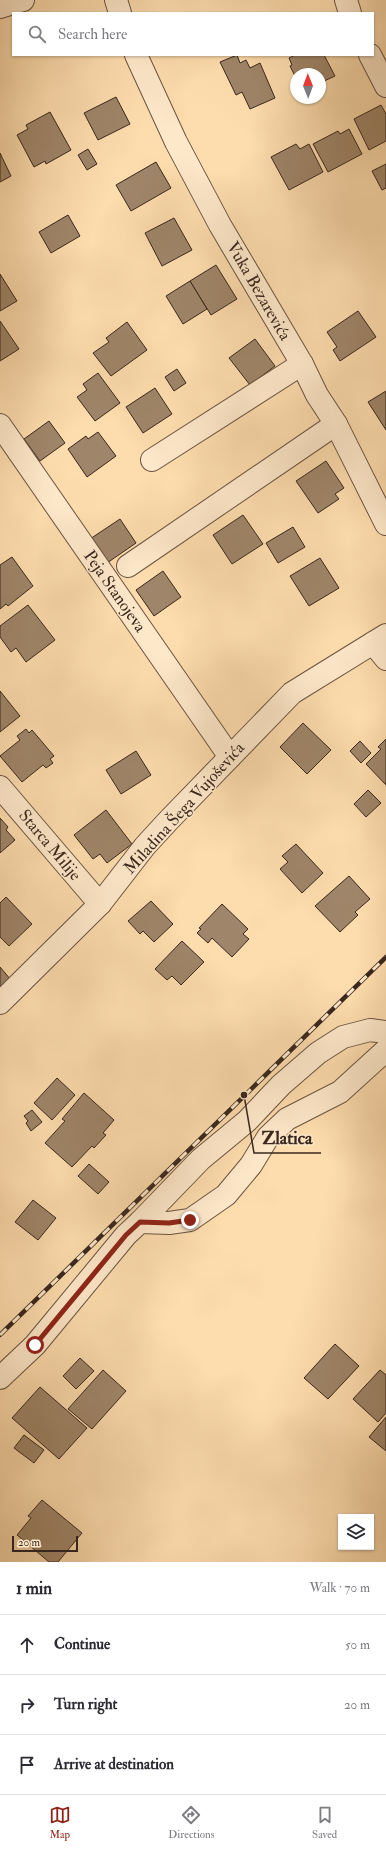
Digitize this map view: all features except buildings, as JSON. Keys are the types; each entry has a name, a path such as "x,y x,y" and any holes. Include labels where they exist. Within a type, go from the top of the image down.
{"street":[{"path":"0,7 23,0"},
{"path":"116,0 120,12"},
{"path":"346,0 350,12"},
{"name":"Vuka Bezarevića","path":"136,56 176,142 220,226 302,364 317,394 336,424 386,524"},
{"path":"371,56 386,86"},
{"path":"152,460 302,364"},
{"path":"128,566 336,424"},
{"name":"Peja Stanojeva","path":"0,425 230,757"},
{"name":"Miladina Šega Vujoševića","path":"0,1003 100,904 145,846 292,693 382,646"},
{"name":"Starca Milije","path":"0,786 100,904"},
{"path":"0,1378 35,1345 126,1235 201,1159 247,1121 281,1085 318,1053 343,1037 370,1030 386,1032"},
{"path":"140,1222 169,1223 190,1220 226,1195 251,1165 268,1137 287,1119 340,1092 386,1050"}],"railway":[{"path":"0,1335 386,957"}],"place":[{"name":"Zlatica","path":"244,1095"}],"route":[{"path":"35,1345 126,1235 140,1222 169,1223 190,1220"}]}
